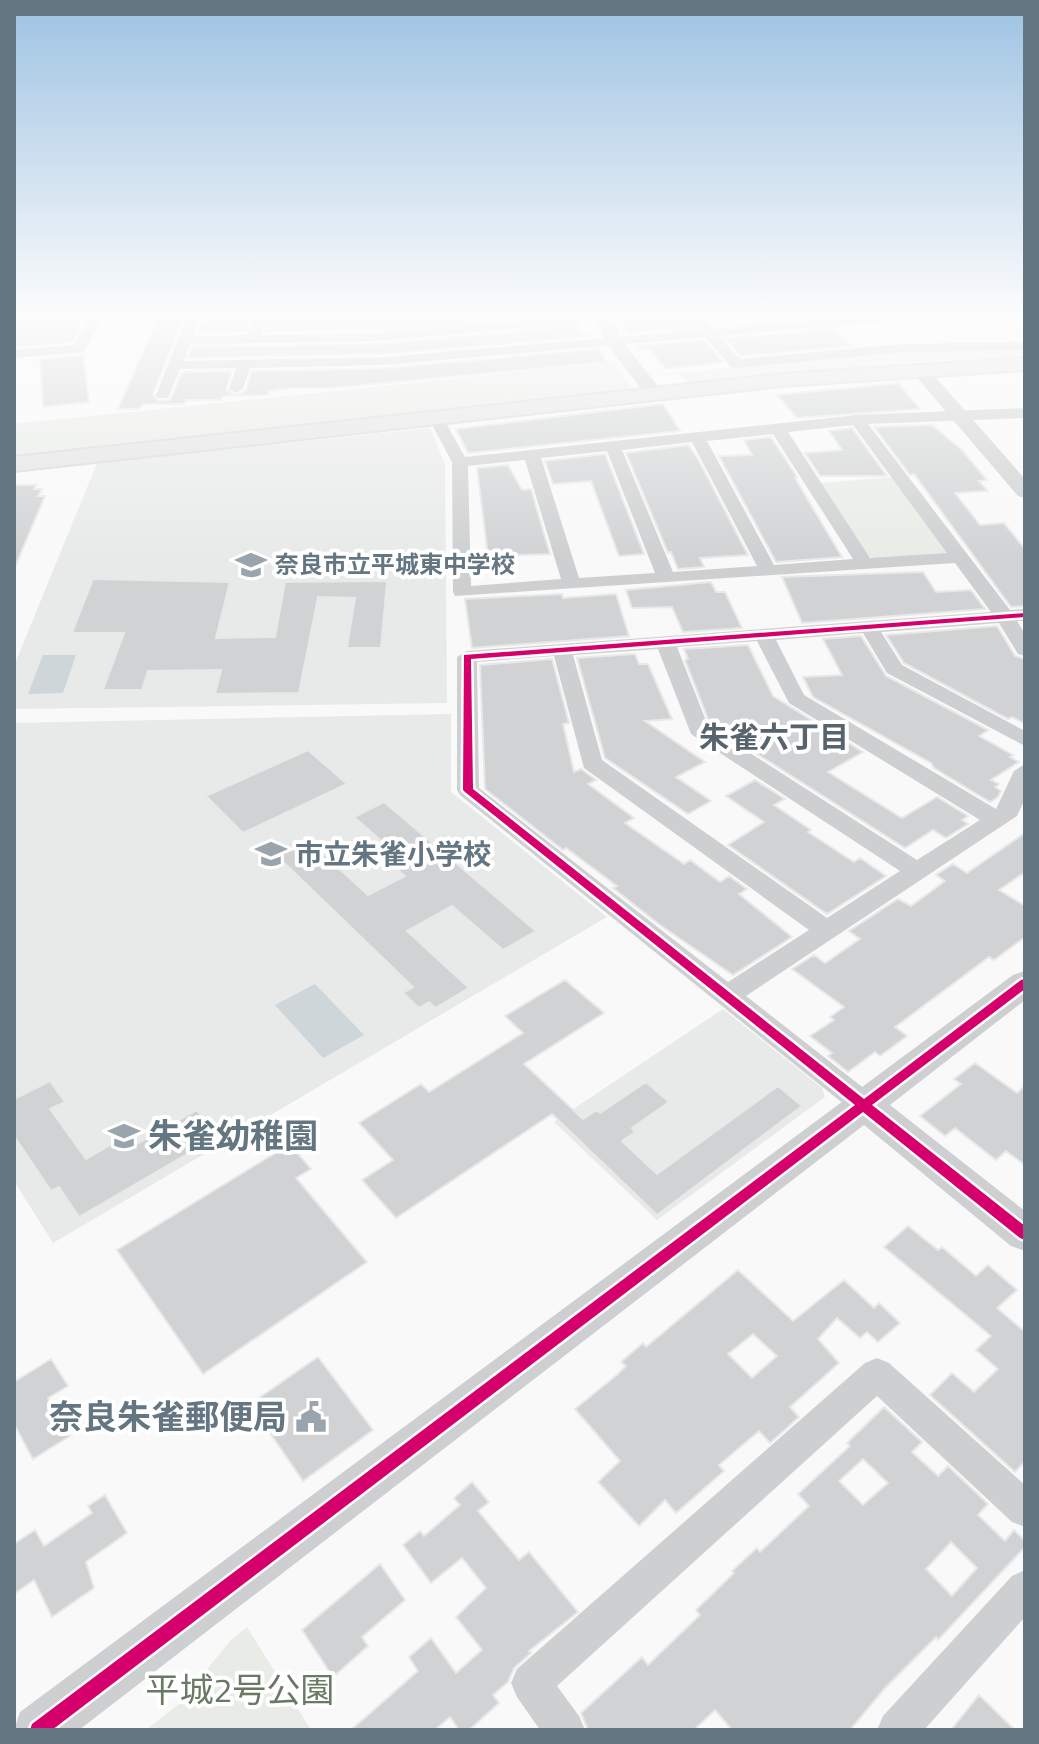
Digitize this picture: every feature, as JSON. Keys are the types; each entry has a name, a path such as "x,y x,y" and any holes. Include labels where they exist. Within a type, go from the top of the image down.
{"main road":[{"path":"14,464 625,397"}],"street":[{"path":"944,397 1025,492"},
{"path":"460,462 857,420 957,413 1025,413"},
{"path":"437,419 460,462 462,592 960,557"},
{"path":"857,420 960,557 1015,616 1025,650"},
{"path":"778,429 865,564"},
{"path":"697,437 768,570"},
{"path":"613,446 666,577"},
{"path":"532,455 572,584"},
{"path":"1015,616 467,657 468,790 1025,1234"},
{"path":"868,626 894,669 1025,740"},
{"path":"764,635 796,699 995,819"},
{"path":"665,642 699,729 917,871"},
{"path":"562,650 592,763 826,930"},
{"path":"728,995 1009,811 1025,771"},
{"path":"38,1730 1025,983"},
{"path":"565,1730 531,1683 877,1374 1025,1509"},
{"path":"904,1727 1025,1589"}],"shaded area":[{"name":"奈良市立平城東中学校","path":"430,428 445,464 447,703 14,709 14,666 97,463"},
{"path":"43,655 76,655 63,693 28,694"},
{"name":"市立朱雀小学校","path":"451,714 451,792 607,917 53,1243 14,1181 14,723"},
{"path":"315,984 364,1035 323,1058 275,1005"},
{"path":"723,1009 822,1088 825,1097 657,1220 554,1122"}],"green space":[{"path":"271,397 574,397 14,458 14,424"},
{"path":"894,477 948,551 944,555 877,559 867,556 821,483"},
{"name":"平城2号公園","path":"247,1627 311,1730 146,1730 180,1703 230,1641"}],"building":[{"path":"42,397 88,397 89,402 43,407"},
{"path":"123,397 155,397 158,401 171,397 222,397 221,400 186,400 184,404 143,404 139,409 118,409"},
{"path":"779,397 910,397 920,409 797,418"},
{"path":"663,404 680,431 468,453 456,429"},
{"path":"932,425 961,449 987,480 979,481 988,491 955,493 980,525 1004,523 1025,549 1025,606 1011,607 914,474 910,475 874,427"},
{"path":"852,428 887,476 820,476 805,453 842,450 829,431"},
{"path":"771,437 842,557 776,562 719,456 752,455 744,440"},
{"path":"688,445 748,555 700,558 704,567 678,569 671,552 668,553 626,453"},
{"path":"605,454 644,554 619,556 591,481 553,484 545,461"},
{"path":"508,465 522,490 531,489 550,554 488,556 477,468"},
{"path":"14,485 36,485 34,489 42,489 38,496 45,496 14,569"},
{"path":"923,572 936,592 971,590 985,609 802,623 782,577"},
{"path":"93,579 230,582 216,638 275,637 285,582 387,581 381,648 347,648 355,598 318,597 299,693 215,694 221,670 148,671 142,690 103,690 124,633 72,633"},
{"path":"711,582 716,592 725,592 742,628 683,632 672,607 632,608 626,590"},
{"path":"562,594 563,598 616,594 629,636 472,648 465,599"},
{"path":"997,626 1015,656 1025,659 1025,724 1012,717 1008,719 904,663 886,635"},
{"path":"861,636 886,676 988,730 979,736 1013,755 1010,757 1019,762 991,780 999,784 995,787 1001,791 998,797 990,802 934,768 931,763 813,697 803,677 842,675 823,639"},
{"path":"748,645 773,696 863,752 828,772 902,818 937,797 968,816 962,820 968,824 946,838 933,830 905,848 710,724 685,660 688,659 684,649"},
{"path":"635,654 639,664 648,664 672,719 645,721 705,762 676,777 711,801 688,814 605,758 577,658"},
{"path":"552,659 569,723 563,724 574,772 581,769 596,780 588,784 634,818 625,823 684,864 690,860 720,882 729,876 747,889 739,894 792,937 733,975 660,925 613,888 617,886 566,848 563,850 485,789 480,665"},
{"path":"308,750 347,784 243,833 206,796"},
{"path":"755,780 785,799 774,805 811,830 808,832 854,862 860,858 886,876 827,914 728,845 764,822 726,796"},
{"path":"384,802 536,931 503,950 452,906 407,931 469,988 435,1008 429,1002 419,1008 403,993 413,987 275,854 307,839 368,895 405,876 392,865 403,860 354,817"},
{"path":"1025,833 1025,872 999,890 1025,906 1025,937 994,960 989,957 895,1027 907,1036 880,1056 875,1052 848,1072 828,1056 832,1053 810,1036 834,1020 830,1017 844,1007 792,969 814,955 825,963 860,939 849,931 898,899 911,906 945,881 936,875 953,864 967,873"},
{"path":"565,980 604,1013 524,1064 583,1119 597,1110 600,1113 646,1082 669,1102 632,1128 635,1132 622,1141 657,1174 778,1086 802,1106 657,1215 552,1114 396,1218 362,1180 393,1160 359,1123 421,1084 429,1092 523,1033 505,1016"},
{"path":"975,1063 1017,1093 1025,1086 1025,1165 1006,1151 996,1160 955,1128 945,1136 920,1116 961,1084 954,1079"},
{"path":"50,1081 65,1102 50,1109 86,1159 128,1135 135,1145 197,1110 218,1136 79,1217 59,1187 51,1191 14,1136 14,1099"},
{"path":"290,1144 311,1169 296,1178 367,1262 203,1374 117,1250"},
{"path":"908,1226 938,1250 942,1247 976,1276 988,1265 1017,1290 997,1308 1025,1332 1025,1461 1015,1472 930,1395 952,1373 974,1392 998,1369 976,1350 991,1336 884,1247"},
{"path":"738,1270 793,1321 844,1280 874,1308 879,1303 900,1323 878,1342 867,1332 860,1338 837,1318 818,1339 839,1363 790,1407 799,1417 770,1443 759,1431 719,1465 724,1471 676,1513 665,1500 639,1526 598,1482 620,1461 575,1409 626,1366 621,1362 643,1343 646,1347","holes":["753,1334 777,1356 752,1378 728,1354"]},
{"name":"奈良朱雀郵便局","path":"318,1357 373,1430 303,1481 250,1404"},
{"path":"51,1359 68,1386 48,1398 70,1436 33,1459 14,1424 14,1382"},
{"path":"884,1407 922,1442 912,1452 938,1476 948,1466 988,1504 978,1515 1005,1541 1014,1530 1025,1541 1025,1547 938,1640 936,1637 885,1688 850,1730 732,1730 715,1710 694,1730 588,1730 581,1713 642,1657 648,1665 700,1615 696,1610 734,1573 732,1571 757,1548 760,1552 809,1506 798,1494 850,1446 847,1443","holes":["863,1459 888,1483 863,1505 839,1481","951,1542 977,1568 952,1596 926,1569"]},
{"path":"472,1482 489,1502 478,1511 519,1560 529,1552 578,1612 529,1651 531,1653 514,1668 508,1682 493,1695 499,1703 469,1730 459,1730 450,1717 435,1730 351,1730 418,1671 409,1657 431,1638 456,1673 482,1650 456,1617 486,1588 462,1558 431,1583 403,1545 420,1531 424,1536 460,1505 454,1498"},
{"path":"105,1495 127,1533 86,1562 94,1588 52,1617 34,1580 14,1594 14,1544 35,1530 44,1546 92,1513 88,1506"},
{"path":"380,1564 405,1600 362,1637 368,1646 333,1677 302,1630"},
{"path":"979,1695 1015,1730 951,1730"}],"cycle path":[{"path":"1025,615 467,657 468,790 1025,1234"},
{"path":"38,1730 1025,983"}],"place":[{"name":"奈良市立平城東中学校","path":"251,565"},
{"name":"市立朱雀小学校","path":"271,854"},
{"name":"朱雀幼稚園","path":"124,1136"},
{"name":"奈良朱雀郵便局","path":"311,1417"}],"district":[{"name":"朱雀六丁目","path":"774,738"}]}
